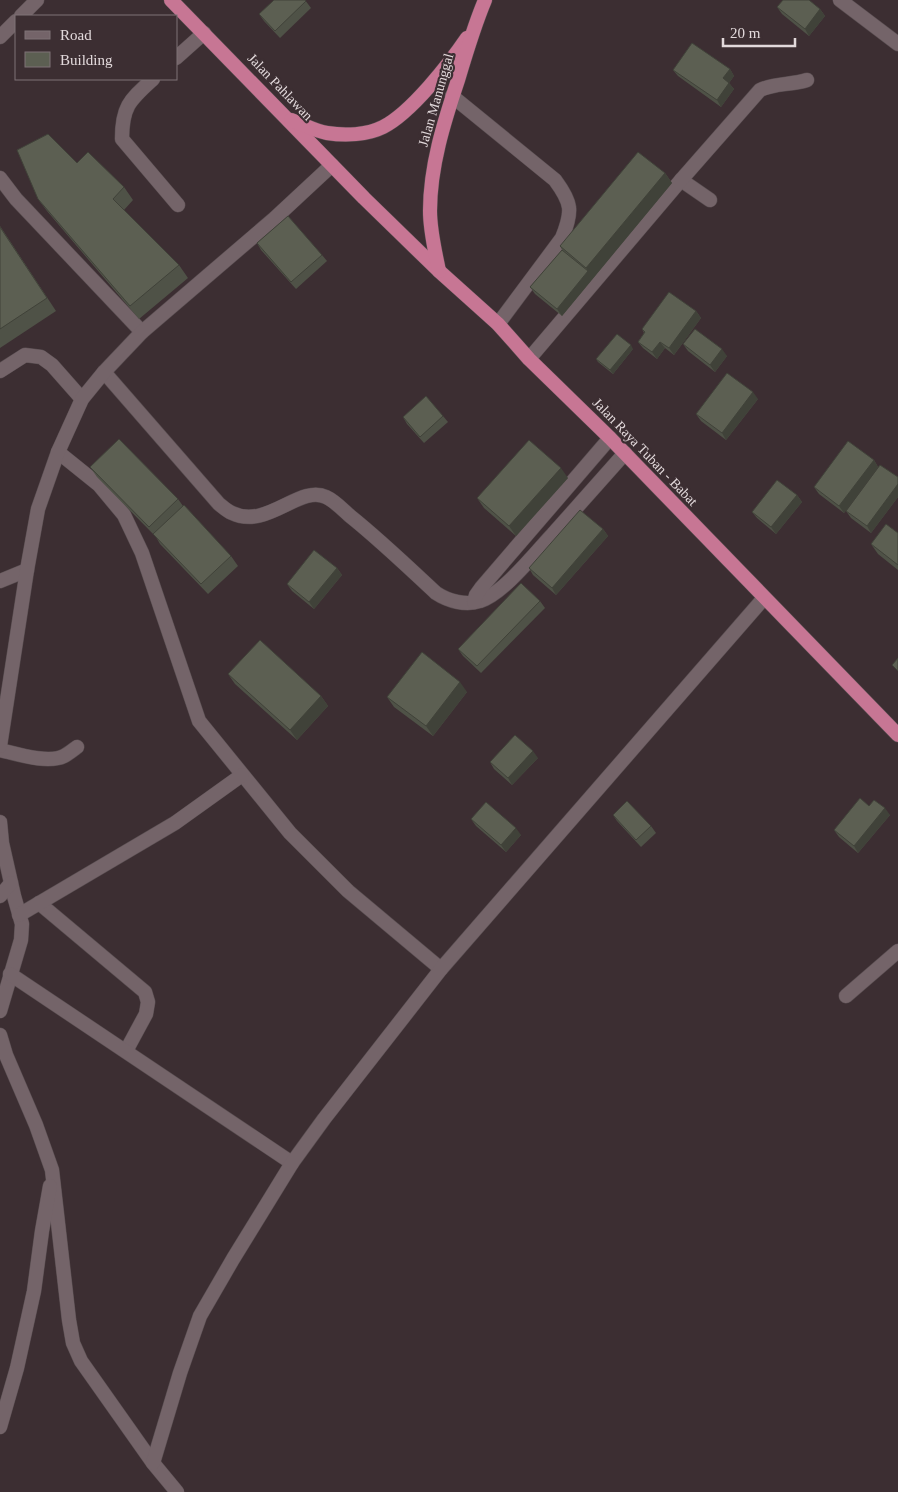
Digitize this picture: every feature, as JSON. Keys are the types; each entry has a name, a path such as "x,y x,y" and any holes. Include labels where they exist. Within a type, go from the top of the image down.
{"highway":[{"name":"Jalan Pahlawan","path":"172,0 364,198"},
{"name":"Jalan Manunggal","path":"439,272 431,230 430,211 431,190 440,136 476,22 485,0"},
{"path":"288,119 326,133 356,134 382,127 399,116 432,82 458,50 476,22"},
{"name":"Jalan Raya Tuban - Babat","path":"364,198 439,272 498,324 529,359 625,453 898,735"}],"street":[{"path":"22,15 37,0"},
{"path":"840,0 898,44"},
{"path":"0,37 15,22"},
{"path":"178,56 204,33"},
{"path":"152,80 131,99 122,125 122,139 178,205"},
{"path":"529,359 760,90 765,87 807,80"},
{"path":"452,96 554,180 566,196 569,210 567,225 562,238 498,324"},
{"path":"0,746 38,509 58,452 82,399 104,372 142,332 275,218 332,165"},
{"path":"0,178 16,199 142,332"},
{"path":"681,180 710,200"},
{"path":"0,370 26,355 41,357 52,365 82,399"},
{"path":"104,372 219,504 231,512 241,516 253,517 271,513 306,496 326,497 356,521 436,593 444,598 455,601 481,601 490,597 518,573 625,453"},
{"path":"474,602 481,588 610,438"},
{"path":"58,452 99,485 124,515 142,553 199,721 290,833 341,884 441,969"},
{"path":"0,581 27,570"},
{"path":"153,1463 200,1316 292,1164 330,1111 441,969 764,598"},
{"path":"0,750 38,758 52,758 62,757 77,746"},
{"path":"19,915 174,823 242,775"},
{"path":"0,822 2,843 22,924 20,940 0,1012"},
{"path":"0,896 11,883"},
{"path":"38,904 145,992 148,1002 146,1014 126,1051"},
{"path":"846,996 898,951"},
{"path":"10,974 292,1164"},
{"path":"0,1035 6,1055 36,1125 52,1170 69,1320 74,1343 81,1361 153,1463 177,1492"},
{"path":"0,1427 17,1368 34,1291 52,1170"}],"building":[{"path":"274,0 306,1 275,31 259,14"},
{"path":"783,0 809,0 820,9 805,29 777,7"},
{"path":"692,43 730,69 723,78 729,83 717,100 673,70"},
{"path":"48,134 77,163 88,152 124,187 113,199 179,265 130,306 38,199 17,150"},
{"path":"638,152 665,173 586,268 560,246"},
{"path":"288,216 322,255 291,282 257,243"},
{"path":"0,227 47,298 0,329"},
{"path":"562,250 588,271 557,309 530,287"},
{"path":"669,292 696,311 669,348 660,342 652,352 638,342 645,332 642,329"},
{"path":"695,329 722,349 710,365 683,344"},
{"path":"617,334 631,345 610,370 596,359"},
{"path":"727,373 753,392 722,433 696,414"},
{"path":"426,396 443,416 420,437 403,417"},
{"path":"119,439 178,499 149,527 90,467"},
{"path":"529,440 561,468 509,526 477,498"},
{"path":"848,441 874,460 839,506 814,487"},
{"path":"880,465 898,477 898,484 867,526 846,511"},
{"path":"777,480 797,495 771,527 752,512"},
{"path":"184,505 231,556 201,584 153,534"},
{"path":"580,510 603,529 552,588 529,568"},
{"path":"886,524 898,533 898,565 871,544"},
{"path":"314,550 337,568 309,602 287,584"},
{"path":"521,583 540,601 477,666 458,649"},
{"path":"260,640 321,696 290,730 228,674"},
{"path":"422,652 460,682 426,726 387,697"},
{"path":"898,658 898,671 892,665"},
{"path":"515,735 533,751 508,778 490,762"},
{"path":"860,798 869,806 874,800 885,808 854,846 834,830"},
{"path":"627,801 651,826 636,840 613,815"},
{"path":"486,802 516,828 501,845 471,819"}]}
